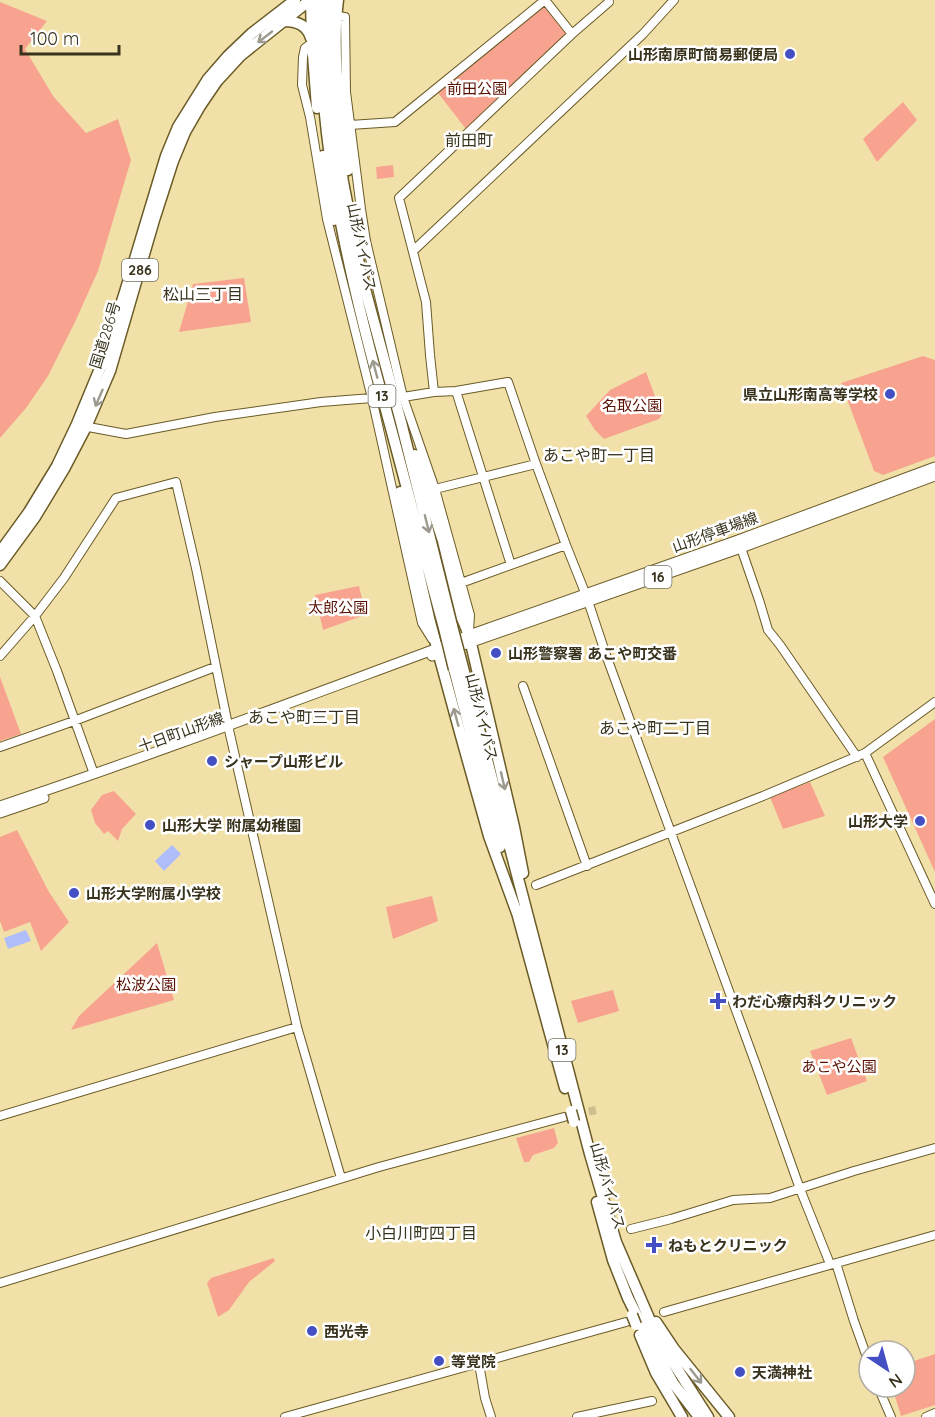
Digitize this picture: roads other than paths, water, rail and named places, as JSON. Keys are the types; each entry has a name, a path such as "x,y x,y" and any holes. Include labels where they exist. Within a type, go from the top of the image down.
{"highway":[{"name":"国道286号","path":"0,565 35,517 64,470 82,426 165,156 178,127 208,79 228,56 251,34 295,0"},
{"name":"国道286号","path":"0,552 35,503 82,426 110,371 154,220 185,132 217,81 240,56 311,0"},
{"path":"311,0 312,40 326,188 338,236 357,277"},
{"name":"山形バイパス","path":"321,0 321,74 330,161 357,277 401,422 458,666 593,1165 616,1242 658,1339 708,1417"},
{"name":"山形バイパス","path":"329,0 329,70 332,102 357,277 373,364 448,627"},
{"path":"338,0 338,77 357,277"},
{"path":"284,21 292,21 305,27 312,40"},
{"path":"389,422 394,464 430,622 489,836 517,913"},
{"path":"401,422 419,464 440,530 462,618 470,639 514,827 542,973"},
{"name":"山形バイパス","path":"458,666 517,913 570,1117 613,1260 628,1298 648,1338 674,1383 699,1417"},
{"path":"613,1260 631,1321 656,1373 681,1417"},
{"path":"638,1294 674,1349 729,1417"}],"main road":[{"name":"山形停車場線","path":"739,544 935,467"},
{"name":"山形停車場線","path":"439,651 935,476"},
{"name":"十日町山形線","path":"0,806 344,690 435,655 439,651"},
{"name":"十日町山形線","path":"0,813 229,728"}],"street":[{"path":"350,125 395,122 545,0 572,33"},
{"path":"413,251 643,34 674,0"},
{"path":"434,392 426,302 399,198 572,33 609,2"},
{"path":"337,16 345,17 346,92 366,241 403,397 435,489 470,615 470,639"},
{"path":"312,40 305,48 302,85 310,117 327,219 372,398 422,623 439,651"},
{"path":"403,397 508,382 800,1189 833,1263 860,1339"},
{"path":"456,391 511,565"},
{"path":"82,426 126,434 215,417 321,402 372,398"},
{"path":"435,489 536,464"},
{"path":"0,656 64,578 116,498 176,482 196,568 215,667 297,1027 341,1178"},
{"path":"739,544 768,630 861,755 935,904"},
{"path":"460,584 566,545"},
{"path":"0,581 35,616 94,774"},
{"path":"0,747 215,667"},
{"path":"523,686 587,866"},
{"path":"536,885 861,755 935,702"},
{"path":"0,1116 297,1027"},
{"path":"0,1283 341,1178 570,1117"},
{"path":"631,1229 733,1200 770,1198 935,1148"},
{"path":"664,1312 935,1235"},
{"path":"285,1417 631,1321"},
{"path":"479,1364 490,1417"},
{"path":"884,1399 891,1417"},
{"path":"577,1417 652,1401"},
{"path":"926,1417 935,1413"}],"water":[{"path":"172,845 181,854 164,871 155,861"},
{"path":"26,930 31,941 8,949 4,938"}],"tunnel":[{"path":"577,1114 596,1110"}],"place":[{"name":"山形南原町簡易郵便局","path":"790,54"},
{"name":"県立山形南高等学校","path":"890,394"},
{"name":"山形警察署 あこや町交番","path":"496,653"},
{"name":"シャープ山形ビル","path":"212,761"},
{"name":"山形大学","path":"920,821"},
{"name":"山形大学 附属幼稚園","path":"150,825"},
{"name":"山形大学附属小学校","path":"74,893"},
{"name":"わだ心療内科クリニック","path":"718,1001"},
{"name":"ねもとクリニック","path":"654,1245"},
{"name":"西光寺","path":"312,1331"},
{"name":"等覚院","path":"439,1361"},
{"name":"天満神社","path":"740,1372"}],"district":[{"name":"前田町","path":"469,140"},
{"name":"松山三丁目","path":"203,294"},
{"name":"あこや町一丁目","path":"599,455"},
{"name":"あこや町三丁目","path":"304,717"},
{"name":"あこや町二丁目","path":"655,728"},
{"name":"小白川町四丁目","path":"421,1233"}],"park label":[{"name":"前田公園","path":"477,88"},
{"name":"名取公園","path":"632,405"},
{"name":"太郎公園","path":"338,607"},
{"name":"松波公園","path":"146,984"},
{"name":"あこや公園","path":"839,1066"}]}
